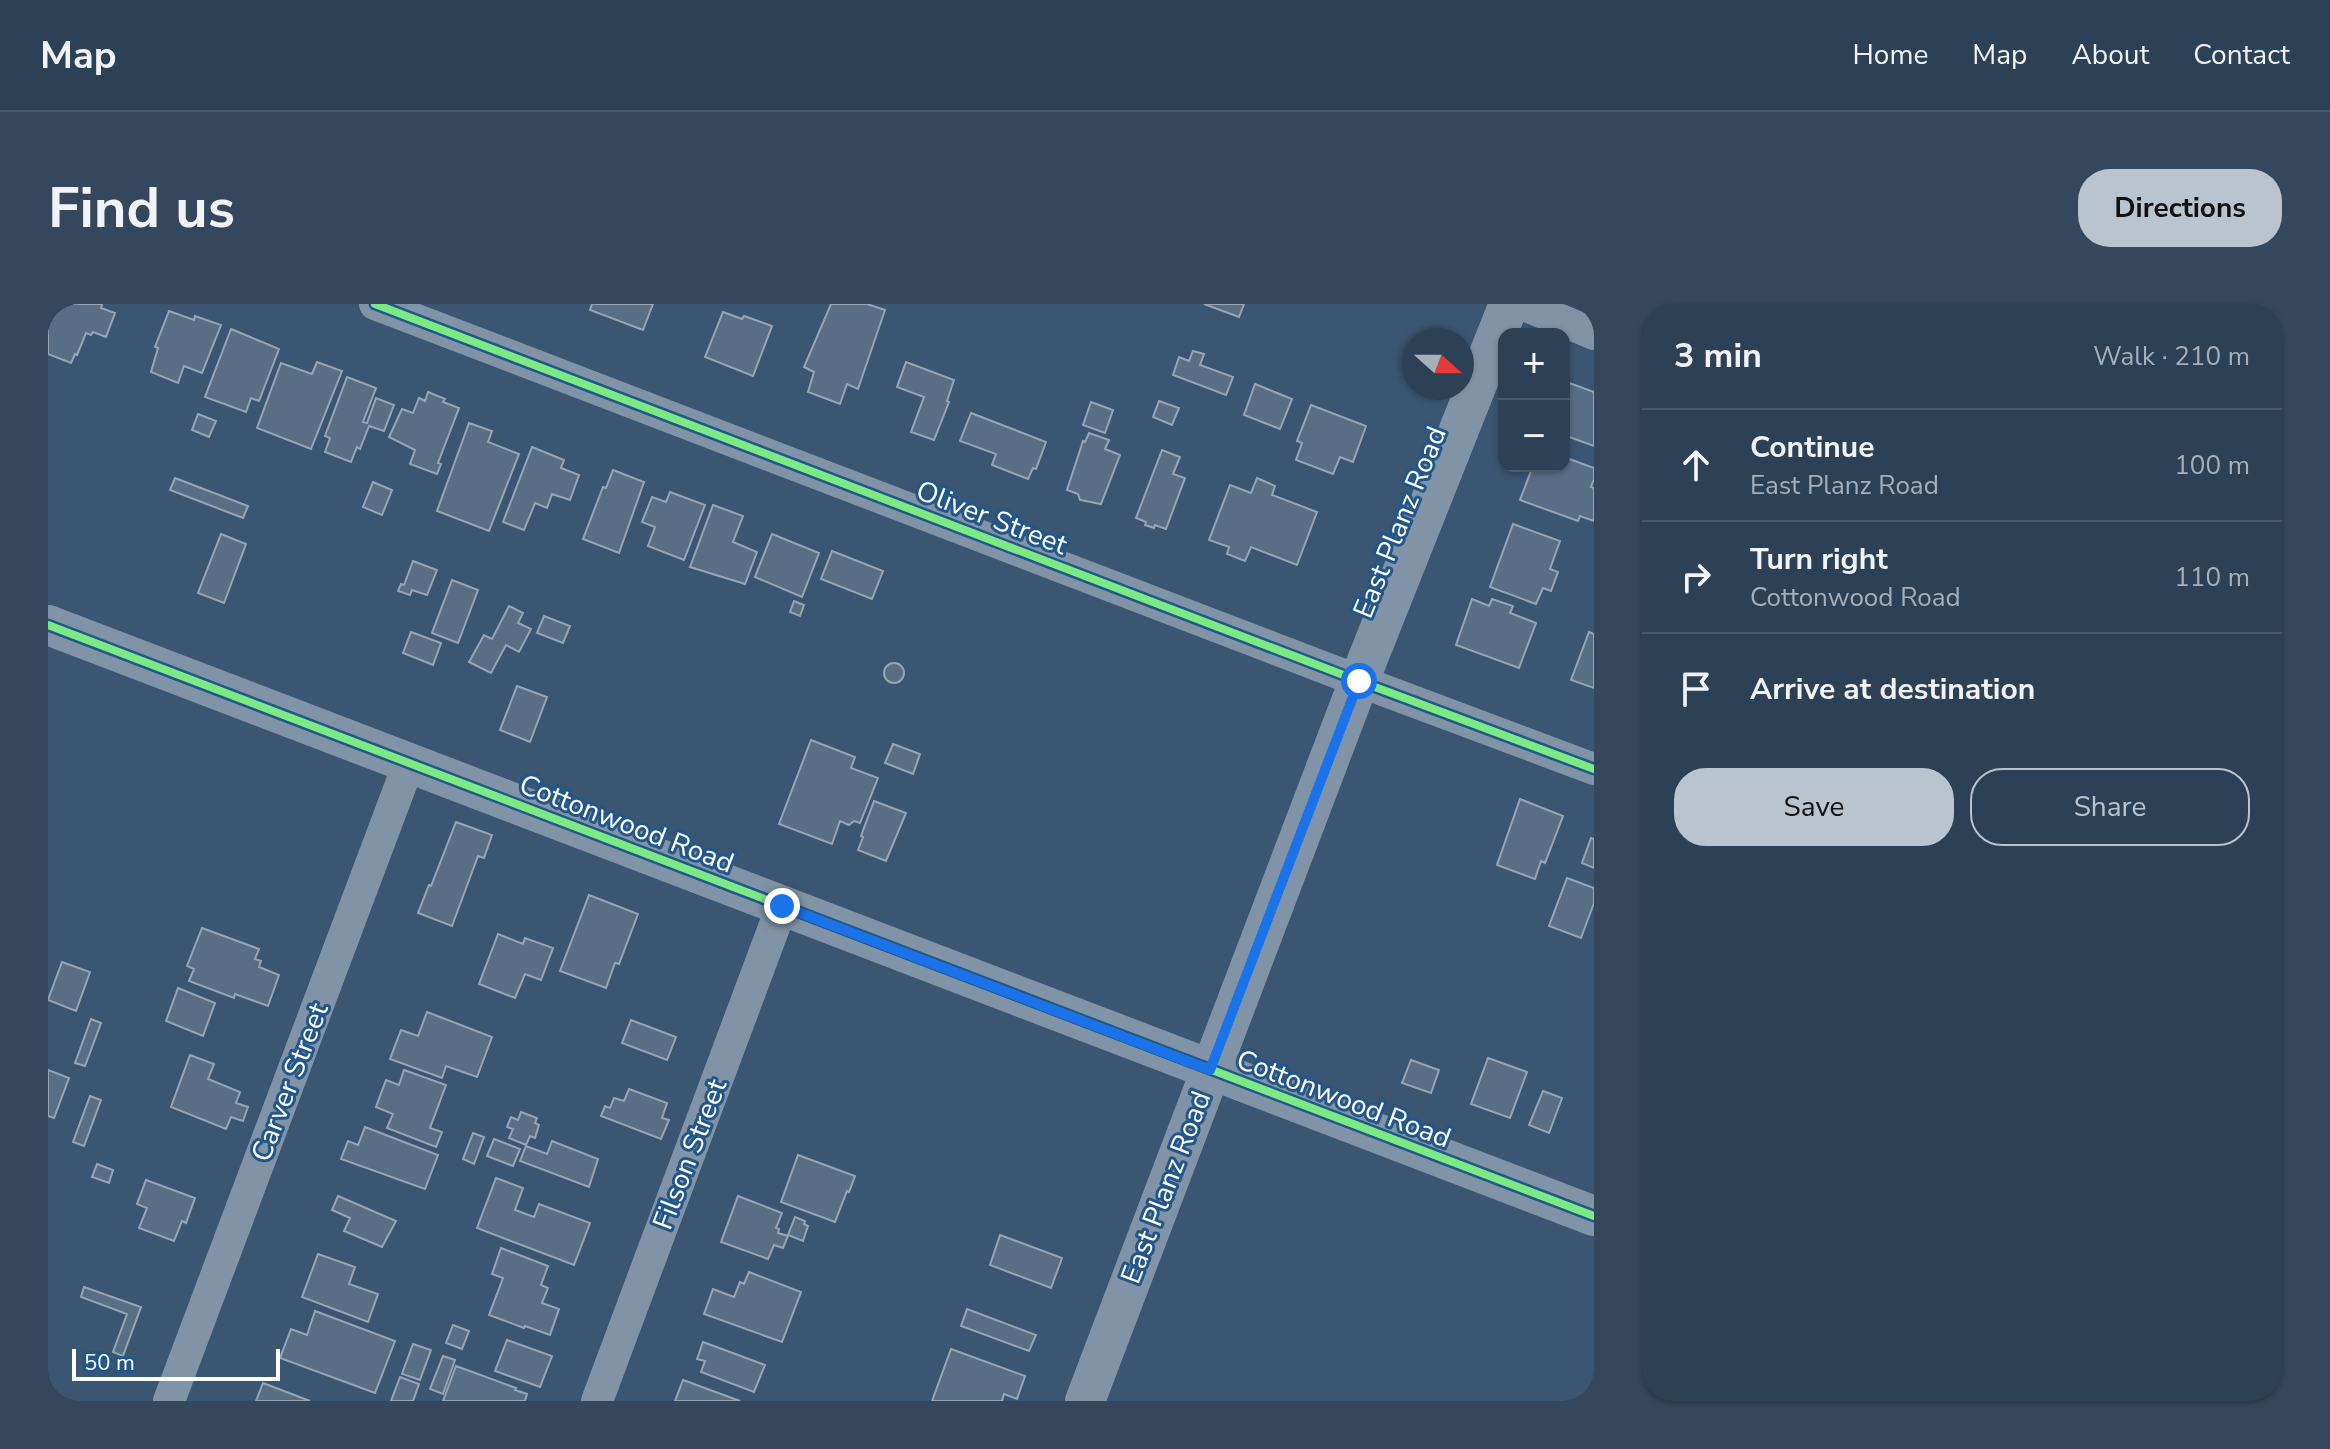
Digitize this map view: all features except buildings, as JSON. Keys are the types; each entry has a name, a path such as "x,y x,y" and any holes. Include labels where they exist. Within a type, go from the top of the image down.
{"street":[{"name":"Oliver Street","path":"375,304 1594,769"},
{"name":"East Planz Road","path":"1085,1401 1359,681 1509,304"},
{"path":"1522,304 1594,334"},
{"name":"Cottonwood Road","path":"48,625 1594,1216"},
{"name":"Carver Street","path":"169,1401 409,763"},
{"name":"Filson Street","path":"597,1401 782,906"}],"cycle path":[{"path":"375,304 1594,769"},
{"path":"48,625 1594,1216"}],"route":[{"path":"782,906 1210,1070 1359,681"}]}
